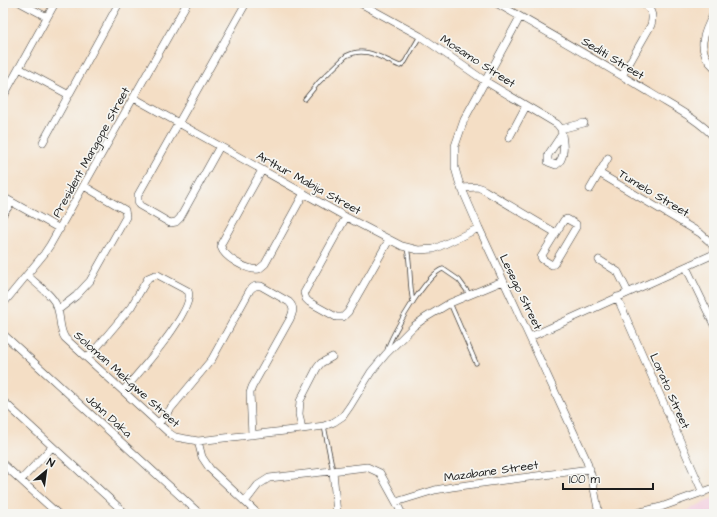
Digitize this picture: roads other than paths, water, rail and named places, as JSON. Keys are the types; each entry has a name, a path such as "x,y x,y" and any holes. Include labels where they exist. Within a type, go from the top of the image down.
{"street":[{"path":"21,3 47,17"},
{"path":"3,97 55,3"},
{"path":"43,142 120,3"},
{"name":"President Mangope Street","path":"3,304 44,254 60,229 187,3"},
{"path":"220,146 180,218 176,222 170,223 139,205 138,195 246,3"},
{"name":"Mosamo Street","path":"360,3 420,36 485,80 557,124 562,132 584,123"},
{"name":"Sediti Street","path":"496,3 687,115 714,137"},
{"path":"622,76 651,25 651,12 642,3"},
{"path":"714,13 706,29 703,45 704,53 708,62 714,67"},
{"name":"Lesego Street","path":"520,17 464,120 455,146 455,168 461,188 478,228 586,459 590,469 598,514"},
{"path":"19,68 69,95"},
{"name":"Arthur Mabija Street","path":"134,98 346,217 407,248 418,250 434,249 478,228"},
{"path":"509,138 526,106"},
{"name":"Tumelo Street","path":"590,189 608,158"},
{"path":"262,170 221,244 222,251 251,270 259,269 265,264 304,193"},
{"name":"Tumelo Street","path":"599,173 700,233 714,248"},
{"path":"58,310 76,296 90,281 126,217 124,210 84,186"},
{"path":"461,188 478,187 556,233"},
{"path":"3,197 60,229"},
{"path":"3,214 12,202"},
{"path":"346,217 304,293 309,302 329,314 340,318 348,312 389,240"},
{"path":"565,219 576,224 576,227 552,265 541,258 556,233 565,219"},
{"path":"530,337 714,254"},
{"path":"599,260 618,272 628,292"},
{"path":"686,267 714,325"},
{"path":"88,358 131,307 150,276 158,275 188,291 190,294 188,303 173,329 123,391"},
{"name":"Soloman Mekgwe Street","path":"27,276 55,302 58,310 62,334 65,338 158,424 175,437 198,441 324,426 334,422 343,416 357,397 372,372 386,354 414,326 450,303 503,281"},
{"path":"158,424 212,359 250,290 253,287 261,286 289,302 294,310 252,387 250,393 252,435"},
{"name":"Lorato Street","path":"617,297 703,493"},
{"name":"John Daka","path":"3,334 200,514"},
{"path":"302,429 299,414 300,401 321,363 332,357"},
{"path":"3,401 126,514"},
{"path":"198,441 202,457 210,469 258,514"},
{"path":"21,480 52,447"},
{"path":"3,464 58,514"},
{"path":"245,502 258,485 265,480 333,470 367,467 376,470 382,477 402,514"},
{"name":"Mazabane Street","path":"396,502 435,490 452,487 590,469"},
{"path":"333,470 337,514"},
{"path":"633,514 661,507 714,488"}],"lane":[{"path":"304,99 319,82 351,53 372,53 400,66 405,62 420,36"},
{"path":"407,248 410,262 410,281 413,303"},
{"path":"386,354 390,339 419,292 437,271 443,269 459,280 470,295"},
{"path":"450,303 476,363"},
{"path":"324,426 333,470"}]}
